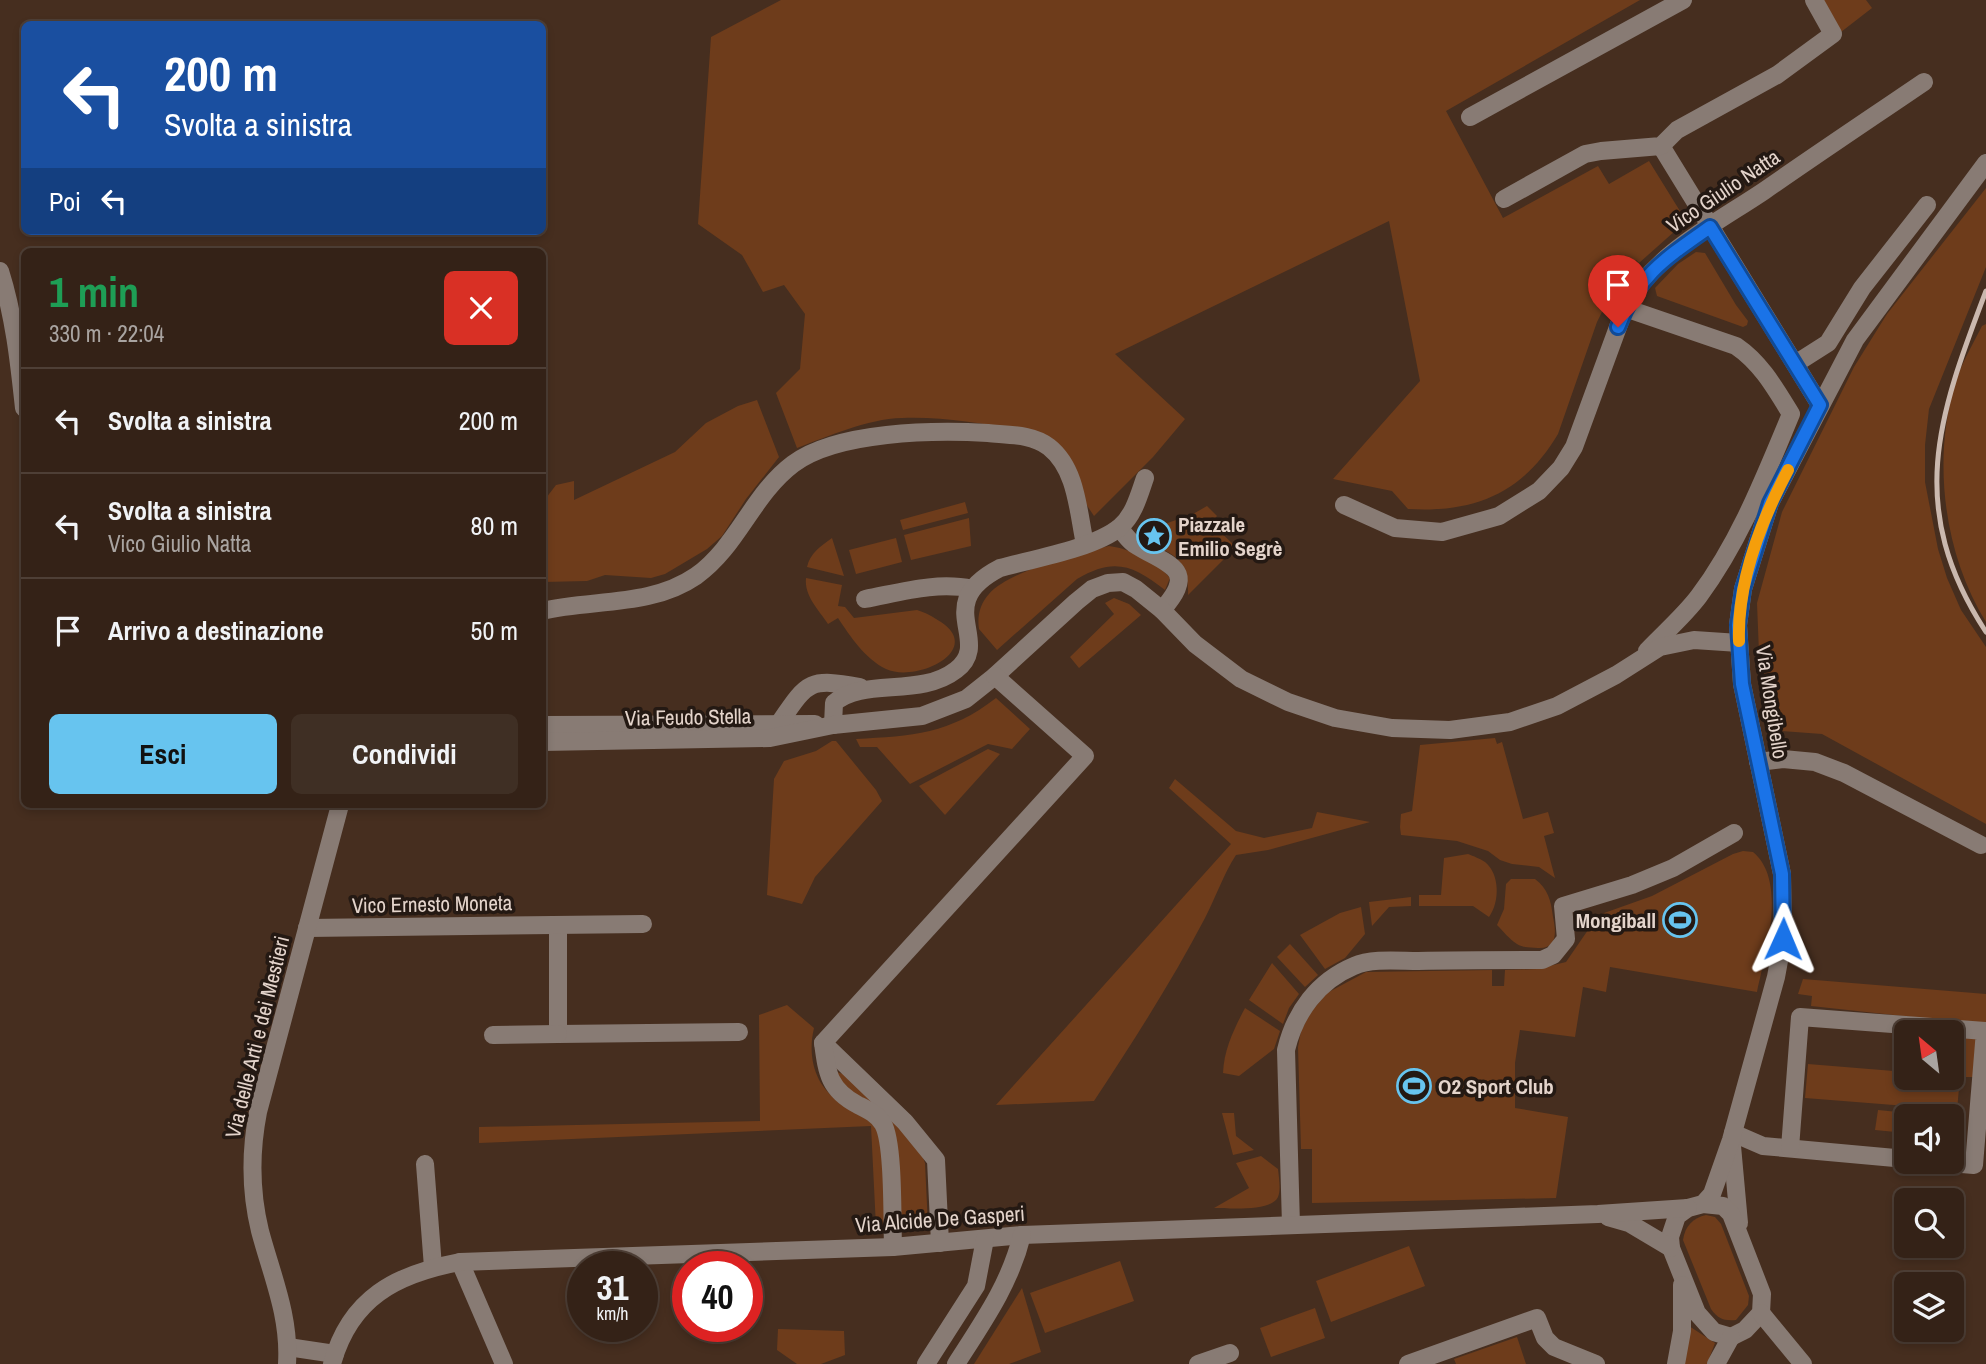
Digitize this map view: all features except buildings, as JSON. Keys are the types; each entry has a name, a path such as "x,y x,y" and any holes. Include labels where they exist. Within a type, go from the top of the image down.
{"street":[{"path":"1470,117 1683,0"},
{"path":"1504,200 1585,155 1661,146 1677,130 1777,75 1833,34 1814,0"},
{"name":"Vico Giulio Natta","path":"1344,505 1395,528 1442,532 1499,516 1539,491 1561,468 1574,447 1625,307 1635,290 1653,270 1710,227 1924,82"},
{"path":"1661,146 1820,405"},
{"name":"Via Mongibello","path":"1671,1248 1672,1225 1677,1216 1712,1194 1732,1137 1776,977 1783,939 1782,874 1742,684 1738,625 1743,589 1770,503 1856,340 1872,314 1986,163"},
{"path":"1795,363 1828,343 1863,288 1927,205"},
{"path":"0,271 17,345 21,381"},
{"path":"1625,307 1736,346 1751,356 1791,414 1760,488 1717,571 1696,600 1641,658"},
{"path":"546,610 635,599 684,582 718,557 737,535 771,484 794,464 817,451 902,432 957,431 1019,435 1036,439 1049,447 1063,462 1070,476 1085,544"},
{"path":"833,725 834,703 843,695 874,689 918,686 957,670 968,656 970,648 964,607 972,589 987,575 1000,568 1085,544 1119,528 1136,502 1145,478"},
{"path":"1119,528 1131,542 1170,564 1179,575 1179,585 1174,596 1162,610"},
{"name":"Via Feudo Stella","path":"546,742 770,738 833,725 922,716 966,699 1076,602 1092,589 1108,583 1123,582 1136,589 1195,643 1241,679 1288,702 1323,714 1392,728 1450,730 1510,722 1557,706 1616,675 1641,658"},
{"path":"864,599 921,589 962,586 972,589"},
{"path":"1641,658 1660,647 1680,642 1694,640 1739,643"},
{"path":"893,1247 889,1142 884,1125 873,1112 853,1102 835,1088 827,1073 823,1043 1085,756 995,676"},
{"path":"780,722 802,691 811,685 834,683 874,689"},
{"name":"Via Feudo Stella","path":"546,725 758,725 780,722 833,725"},
{"path":"1758,762 1783,759 1815,762 1834,769 1981,845"},
{"name":"Via delle Arti e dei Mestieri","path":"287,1356 285,1319 260,1231 254,1199 251,1146 339,808"},
{"path":"1291,1225 1286,1050 1291,1029 1312,995 1325,983 1356,965 1384,961 1542,960 1553,955 1566,939 1563,906 1632,885 1673,868 1734,833"},
{"name":"Vico Ernesto Moneta","path":"307,928 643,924"},
{"path":"558,925 558,1034"},
{"path":"1790,1148 1800,1017 1985,1031 1974,1166 1964,1165"},
{"path":"493,1035 739,1032"},
{"path":"823,1043 905,1122 936,1160 940,1243"},
{"path":"1741,1237 1732,1137 1763,1146 1894,1158"},
{"path":"425,1164 433,1267"},
{"path":"1695,1206 1723,1206 1731,1214 1762,1294 1761,1313 1745,1331 1731,1337 1716,1364"},
{"name":"Via Alcide De Gasperi","path":"333,1359 351,1319 365,1302 385,1288 433,1267 460,1262 893,1247 1022,1235 1598,1214 1695,1206"},
{"path":"1598,1214 1629,1223 1671,1248 1682,1279 1703,1322 1714,1332 1731,1337"},
{"path":"956,1364 1000,1297 1022,1235"},
{"path":"926,1364 976,1286 985,1240"},
{"path":"460,1262 504,1364"},
{"path":"1676,1364 1682,1331 1682,1279"},
{"path":"1761,1313 1803,1364"},
{"path":"1409,1364 1537,1318 1545,1338 1554,1347 1596,1364"},
{"path":"1198,1364 1230,1353"},
{"path":"287,1356 333,1359"}],"shaded area":[{"path":"781,0 1640,0 1446,111 1503,218 1598,166 1609,184 1649,161 1688,224 1675,231 1639,263 1636,260 1612,292 1597,322 1558,434 1544,454 1513,485 1476,503 1455,507 1408,509 1392,491 1333,479 1420,381 1389,221 1115,354 1185,419 1153,457 1094,516 1038,432 953,420 902,418 862,425 797,448 776,393 800,369 805,314 784,285 763,292 742,255 698,224 711,37"},
{"path":"1823,0 1866,0 1872,8 1841,32"},
{"path":"1986,188 1986,267 1929,409 1925,482 1938,549 1947,578 1961,610 1986,647 1986,824 1822,734 1768,730 1760,678 1757,603 1782,512 1854,367 1887,314"},
{"path":"1696,252 1705,253 1748,321 1747,325 1743,327 1657,296 1655,288 1678,264"},
{"path":"1986,324 1986,622 1960,567 1952,537 1946,506 1944,444 1948,414 1960,369 1982,326"},
{"path":"757,400 779,457 746,499 722,536 707,549 665,574 651,578 605,575 587,581 546,582 546,498 556,485 574,481 574,500 675,452 706,423 738,406"},
{"path":"965,502 968,513 903,530 900,520"},
{"path":"1207,506 1217,516 1211,523 1236,547 1188,595 1186,574 1180,562 1170,553 1144,541 1139,537 1139,533 1193,514"},
{"path":"969,518 971,546 911,560 904,535"},
{"path":"832,538 844,576 807,567 813,554"},
{"path":"896,538 902,562 856,574 849,550"},
{"path":"1109,546 1134,553 1158,566 1170,578 1165,590 1133,570 1113,566 1102,568 1077,579 997,650 979,629 981,606 999,586 1045,564"},
{"path":"806,578 842,585 838,606 845,607 854,618 917,610 941,622 952,633 955,644 941,662 928,668 913,672 886,669 865,653 838,618 828,624 807,591"},
{"path":"1114,598 1129,604 1141,615 1079,668 1070,657 1114,614 1105,603"},
{"path":"996,698 1030,729 1012,749 988,744 910,784 877,747 860,747 856,739 930,731 963,719"},
{"path":"1495,738 1497,744 1502,742 1523,819 1548,812 1554,833 1544,836 1555,878 1539,867 1512,864 1500,860 1488,851 1457,841 1401,835 1401,814 1412,811 1420,745"},
{"path":"836,741 882,801 815,877 802,904 767,895 774,779 784,761 816,751"},
{"path":"988,749 1000,754 945,815 919,786"},
{"path":"1175,779 1236,831 1264,838 1312,828 1317,812 1370,822 1268,850 1236,855 1179,965 1094,1101 996,1105 1231,844 1169,788"},
{"name":"O2 Sport Club","path":"1743,851 1753,852 1764,865 1770,881 1772,899 1768,939 1757,992 1610,967 1606,992 1583,987 1575,1037 1520,1030 1515,1063 1515,1108 1568,1117 1556,1198 1312,1203 1312,1149 1301,1149 1298,1047 1301,1031 1311,1012 1327,993 1366,972 1492,970 1492,986 1504,986 1505,970 1537,969 1566,962 1588,930 1590,918 1652,896"},
{"path":"1468,854 1485,862 1496,881 1497,896 1489,917 1473,906 1419,906 1419,895 1441,895 1444,858"},
{"path":"1511,879 1535,879 1546,891 1555,928 1554,938 1549,946 1538,948 1519,945 1497,925 1504,909 1506,884"},
{"path":"1411,897 1411,906 1389,907 1372,926 1369,902"},
{"path":"1361,907 1365,934 1345,958 1325,969 1300,935 1340,913"},
{"path":"1290,944 1318,975 1305,987 1277,957"},
{"path":"1272,963 1299,994 1289,1008 1283,1024 1249,1000"},
{"path":"1803,979 1986,994 1986,1025 1964,1023 1964,1020 1940,1020 1811,1006 1812,996 1798,994"},
{"path":"787,1005 814,1028 813,1061 815,1071 825,1089 842,1103 868,1116 879,1130 884,1162 887,1227 876,1227 871,1126 479,1143 479,1127 760,1121 759,1015"},
{"path":"1245,1008 1280,1031 1274,1049 1239,1076 1223,1073 1233,1031"},
{"path":"1964,1035 1976,1036 1973,1077 1964,1077"},
{"path":"1808,1064 1894,1071 1894,1090 1959,1090 1958,1104 1894,1105 1805,1098"},
{"path":"834,1071 852,1077 920,1150 925,1163 928,1226 901,1227 896,1155 859,1097 838,1081"},
{"path":"1878,1110 1894,1112 1894,1132 1875,1130"},
{"path":"1222,1113 1234,1113 1236,1136 1254,1150 1233,1155"},
{"path":"1261,1156 1278,1169 1280,1184 1278,1197 1274,1202 1249,1208 1214,1208 1249,1188 1236,1163"},
{"path":"1706,1215 1715,1217 1721,1224 1749,1296 1748,1305 1736,1320 1722,1319 1711,1309 1683,1240 1690,1223"},
{"path":"1409,1246 1425,1286 1331,1322 1316,1281"},
{"path":"1120,1261 1134,1301 1045,1333 1030,1293"},
{"path":"1022,1288 1041,1352 1009,1364 974,1364"},
{"path":"1315,1308 1325,1338 1271,1357 1260,1328"},
{"path":"1689,1326 1715,1343 1707,1364 1684,1364"},
{"path":"778,1329 844,1331 845,1355 821,1364 797,1364 777,1350"},
{"path":"1517,1337 1526,1364 1456,1364 1454,1359"}],"railway":[{"path":"1986,291 1954,380 1938,462 1938,503 1945,544 1961,587 1986,632"}],"slow traffic":[{"path":"1739,641 1738,625 1743,589 1770,503 1788,470"}],"place":[{"name":"Piazzale Emilio Segrè","path":"1154,536"},
{"name":"Mongiball","path":"1680,920"},
{"name":"O2 Sport Club","path":"1414,1086"}],"route":[{"path":"1618,327 1635,290 1653,270 1710,227 1820,405 1770,503 1743,589 1738,625 1742,684 1782,874 1783,939"}]}
